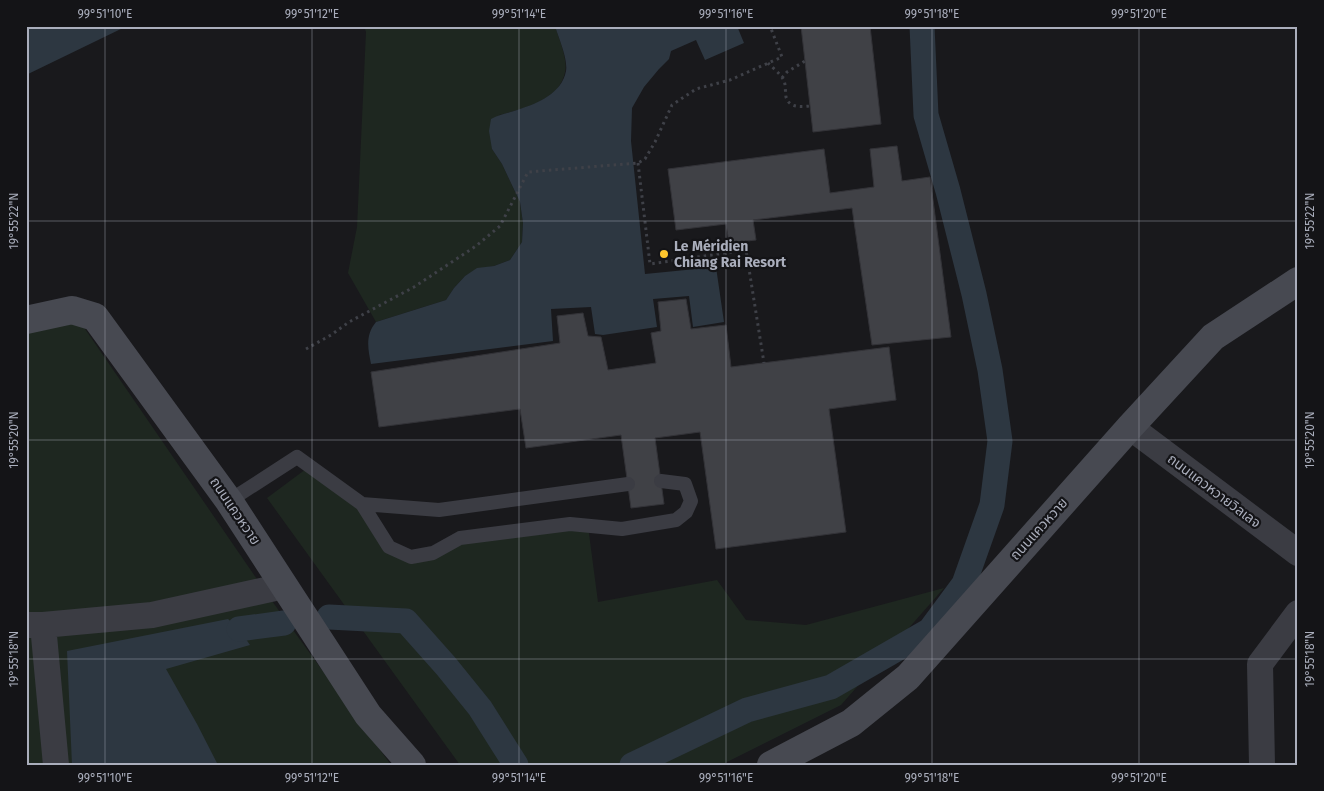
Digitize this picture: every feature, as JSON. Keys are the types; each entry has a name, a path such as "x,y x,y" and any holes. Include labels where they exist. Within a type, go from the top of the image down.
{"street":[{"name":"ถนนแควหวาย","path":"771,765 850,723 908,677 1213,336 1298,281"},
{"name":"ถนนแควหวาย","path":"26,320 72,310 95,317 229,501 368,716 412,765"},
{"name":"ถนนแควหวายวิลเลจ","path":"1130,427 1298,553"},
{"path":"56,765 34,625 152,615 284,586"},
{"path":"1262,765 1260,664 1298,613"}],"lane":[{"path":"229,501 297,457 362,504 389,547 411,557 433,553 460,538 570,524 622,529 676,520 686,512 691,501 685,484 661,480"},
{"path":"362,504 439,510 628,484"}],"path":[{"path":"306,349 349,322 414,287 469,251 500,226 528,172 638,163 645,159 672,105 696,89 730,80 782,57 770,26"},
{"path":"782,78 787,72 805,61"},
{"path":"768,63 785,83 786,97 789,103 794,106 810,106"},
{"path":"638,163 650,264 746,250"},
{"path":"744,241 764,362"}],"shaded area":[{"path":"26,26 127,26 26,75"},
{"path":"364,26 555,26 563,49 566,67 562,82 548,96 519,110 499,115 492,149 502,164 520,202 523,223 522,242 510,260 494,266 477,269 465,276 446,300 376,322 348,273 357,227 366,32"},
{"path":"555,26 737,26 744,43 705,60 696,40 671,51 669,59 644,87 632,108 631,141 645,274 716,267 724,322 693,327 689,296 653,299 657,327 603,335 595,334 591,307 551,309 553,341 371,364 368,348 369,337 376,322 446,300 465,276 477,268 494,266 510,260 522,242 523,223 520,202 502,164 492,149 489,131 491,119 527,107 541,100 554,91 564,79 566,66"},
{"path":"72,310 272,601 391,765 26,765 26,320"},
{"path":"310,466 362,504 389,547 411,557 460,538 588,526 598,602 717,580 746,620 806,625 944,588 841,705 721,765 460,765 267,498"},
{"path":"228,619 239,629 250,645 166,669 218,765 72,765 67,651"}],"building":[{"path":"801,26 870,26 881,124 813,132"},
{"path":"897,146 902,181 930,177 951,337 872,345 852,208 753,220 756,240 729,243 726,224 676,230 668,169 824,149 830,193 874,187 870,149"},
{"path":"686,299 691,329 726,325 731,367 889,347 896,400 829,409 846,532 716,549 700,432 655,438 664,504 631,508 621,435 526,448 520,409 379,427 371,372 560,343 557,316 583,313 588,336 601,337 608,370 656,363 651,333 661,331 658,302"}],"waterway":[{"path":"632,765 747,710 831,687 930,630 964,584 992,505 1000,441 990,370 974,294 948,191 926,115 922,26"},
{"path":"329,617 406,621 480,708 516,765"},
{"path":"239,629 284,623"}],"place":[{"name":"Le Méridien Chiang Rai Resort","path":"664,254"}]}
